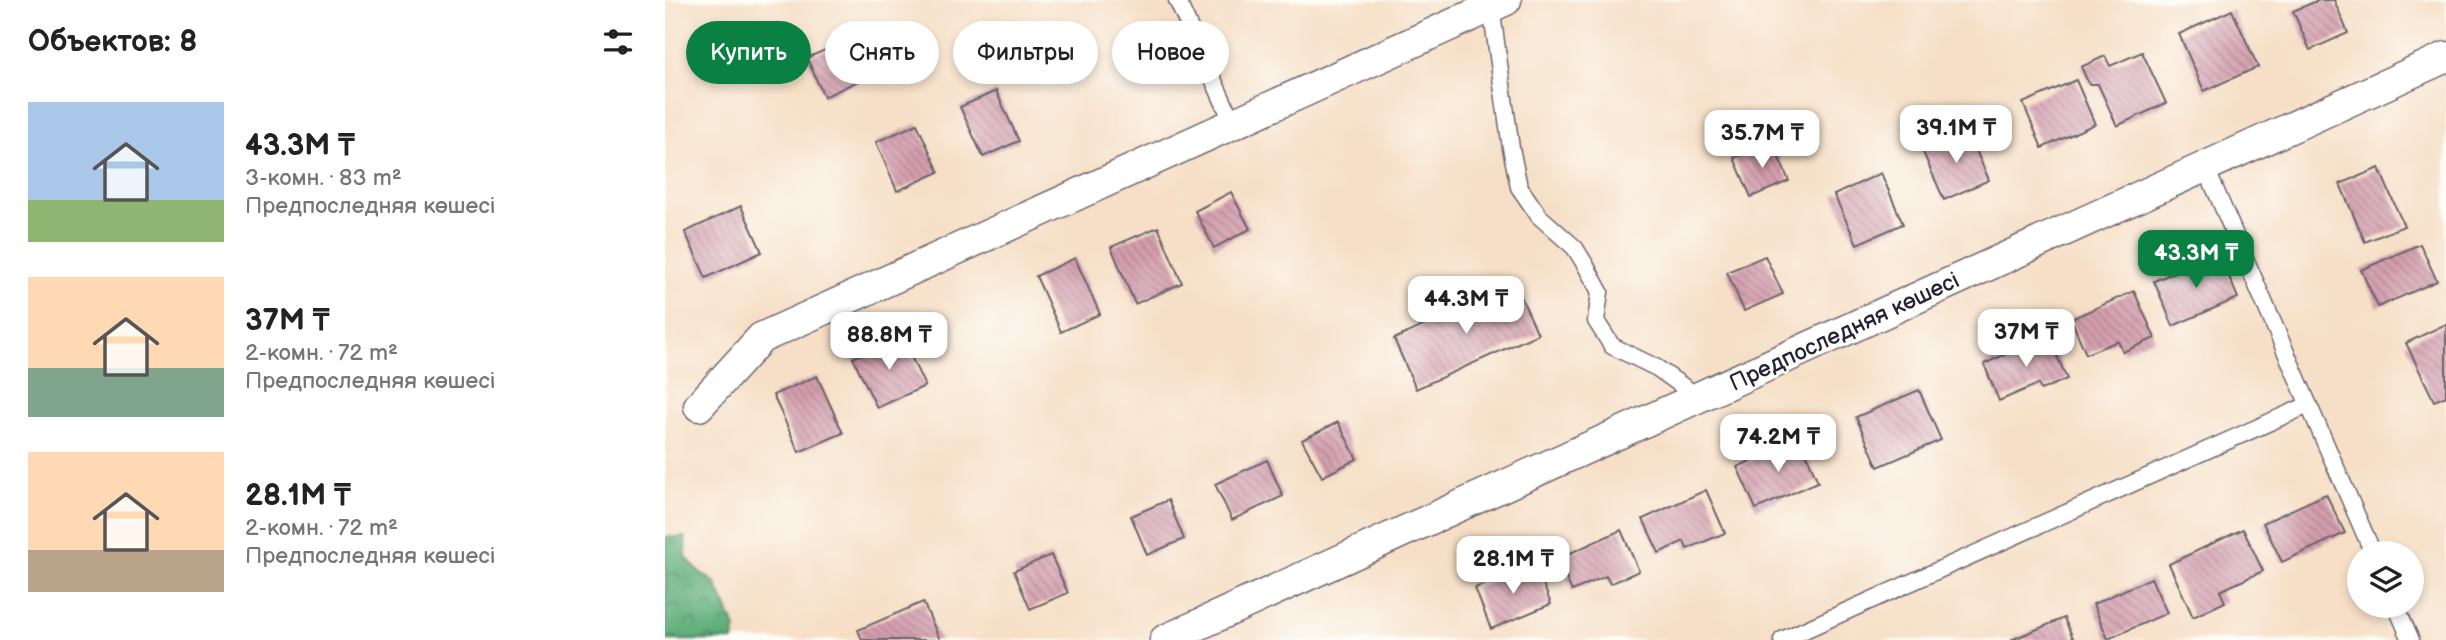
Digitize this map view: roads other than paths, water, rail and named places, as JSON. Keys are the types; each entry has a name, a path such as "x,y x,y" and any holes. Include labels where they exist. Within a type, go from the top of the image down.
{"street":[{"path":"699,407 761,338 1498,4"},
{"name":"Предпоследняя көшесі","path":"1165,640 2446,57"}],"lane":[{"path":"1177,0 1233,123"},
{"path":"1498,4 1511,148 1519,187 1538,216 1575,248 1586,266 1599,292 1596,321 1612,346 1657,368 1698,397"},
{"path":"2205,166 2368,541"},
{"path":"1782,640 2308,405"},
{"path":"2401,618 2411,640"}]}
